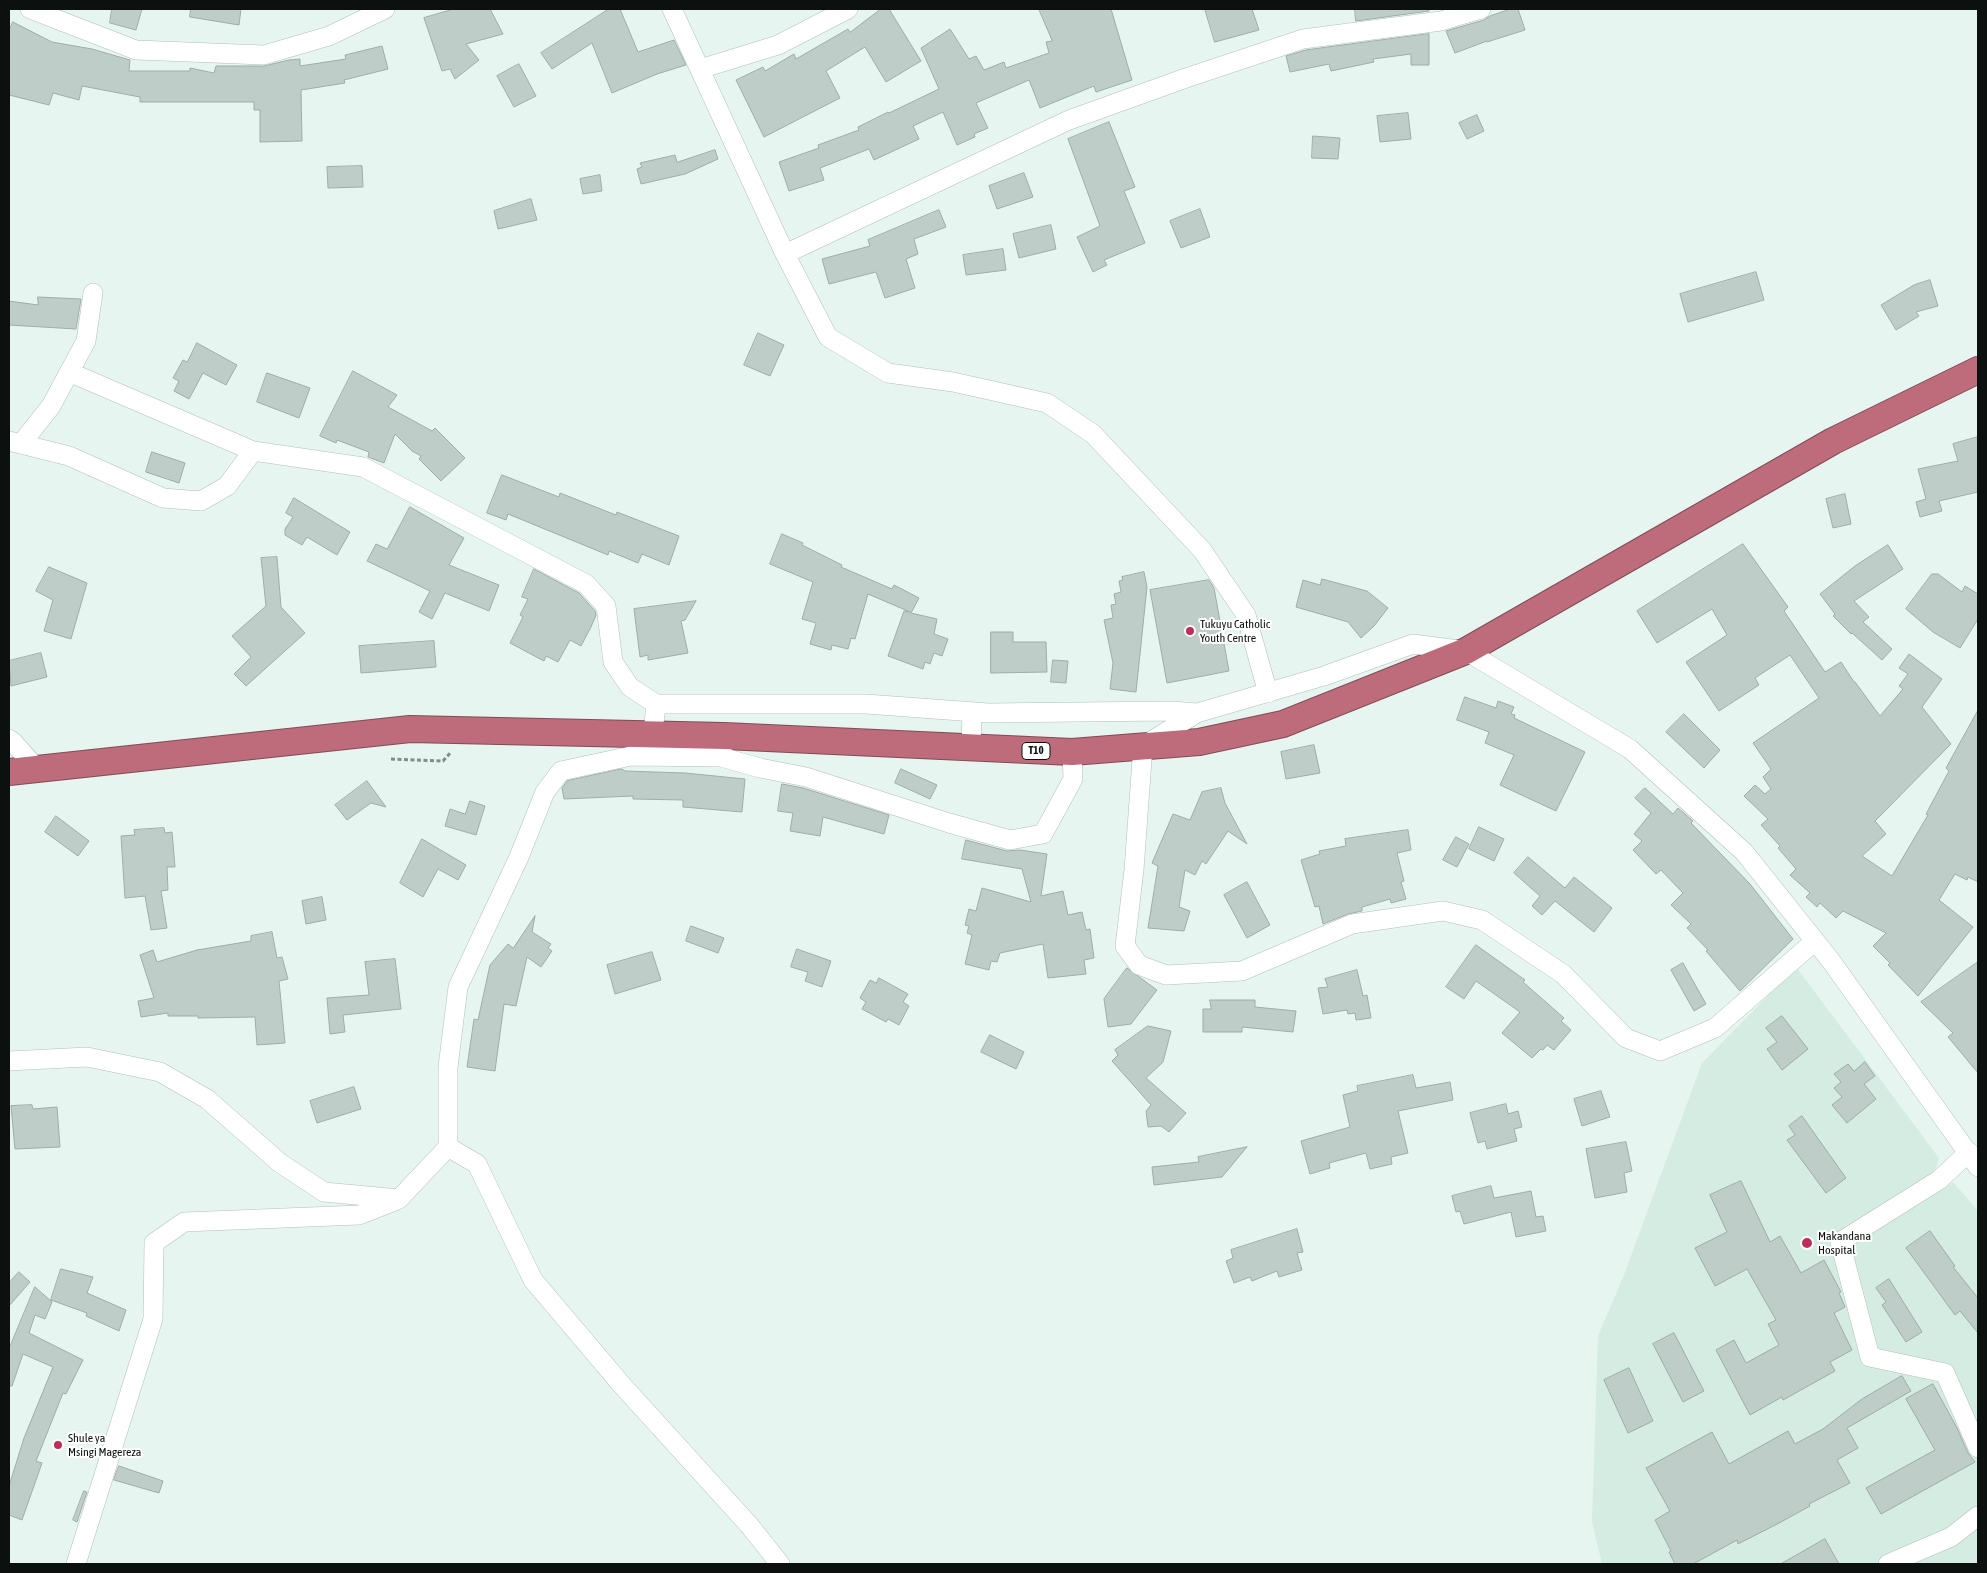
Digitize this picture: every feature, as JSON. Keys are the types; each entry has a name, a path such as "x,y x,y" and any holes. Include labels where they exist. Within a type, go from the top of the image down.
{"highway":[{"name":"T10","path":"9,772 410,729 653,734 722,746 971,748 1072,752 1199,742 1283,724 1466,651 1833,442 1978,370"}],"street":[{"path":"30,9 136,50 264,55 330,36 385,9"},
{"path":"672,9 785,254 828,337 888,373 953,382 1046,404 1093,434 1202,550 1246,615 1268,693"},
{"path":"700,69 778,45 848,9"},
{"path":"785,254 1070,120 1186,78 1303,39 1441,21 1481,9"},
{"path":"15,442 51,406 86,341 93,293"},
{"path":"69,372 253,451 363,467 586,584 606,606 613,662 630,687 656,704 866,704 988,714 1171,711 1197,713"},
{"path":"15,442 69,456 162,498 201,501 227,486 253,451"},
{"path":"1815,941 1715,1028 1660,1051 1626,1038 1563,974 1482,920 1443,911 1352,924 1242,971 1166,975 1139,965 1125,946 1134,870 1143,746 1197,713 1324,676 1413,644 1466,651 1630,749 1744,852 1815,941 1974,1160 1840,1242 1870,1357 1945,1372 1978,1448"},
{"path":"653,734 656,704"},
{"path":"971,748 972,712"},
{"path":"9,740 37,769"},
{"path":"76,1564 153,1319 154,1243 184,1222 359,1215 399,1199 448,1148 448,1067 458,987 520,857 545,792 561,771 631,756 722,746 760,768 806,777 949,823 1010,840 1043,834 1072,779 1072,752"},
{"path":"9,1061 87,1057 160,1072 207,1099 280,1163 324,1192 399,1199"},
{"path":"448,1148 477,1164 533,1280 621,1384 749,1525 780,1564"},
{"path":"1888,1564 1951,1537 1978,1516"}],"path":[{"path":"392,759 443,761 452,751 457,750"}],"shaded area":[{"name":"Makandana Hospital","path":"1796,967 1939,1158 1934,1173 1944,1189 1953,1182 1978,1211 1978,1564 1602,1564 1592,1521 1598,1336 1624,1275 1702,1063"}],"building":[{"path":"112,9 142,9 136,30 110,23"},
{"path":"191,9 241,9 239,25 190,17"},
{"path":"454,9 490,9 503,34 466,44 479,60 455,79 450,69 442,71 424,18"},
{"path":"609,9 620,9 638,52 674,40 686,65 657,74 612,93 592,43 552,69 541,53"},
{"path":"881,9 889,9 921,61 886,82 865,47 826,71 840,98 764,137 736,80 763,67 765,71 794,54 796,59 848,29 850,32"},
{"path":"1039,9 1111,9 1132,80 1096,92 1094,86 1040,108 1029,80 976,103 988,128 974,134 975,137 957,145 943,112 913,126 919,139 874,160 869,149 820,168 824,180 789,191 779,162 819,148 818,145 859,130 858,127 939,89 921,48 950,29 969,59 976,56 984,70 1004,62 1006,68 1049,53 1046,42 1052,41"},
{"path":"1205,9 1252,9 1259,30 1215,42"},
{"path":"1355,9 1429,9 1429,11 1356,21"},
{"path":"1511,9 1518,9 1525,30 1455,53 1446,31 1484,20"},
{"path":"13,22 52,42 92,49 130,60 129,71 190,71 190,68 214,73 216,66 264,66 300,59 300,66 346,59 345,55 382,46 388,69 344,80 345,83 301,90 302,141 260,142 260,110 254,110 254,102 140,102 140,97 82,86 79,100 53,93 49,105 9,95 9,31"},
{"path":"1429,34 1429,65 1411,65 1411,54 1373,59 1374,62 1331,71 1329,64 1290,72 1286,56 1306,50"},
{"path":"519,64 536,96 514,107 497,76"},
{"path":"1408,113 1411,139 1380,142 1377,116"},
{"path":"1477,115 1484,131 1467,139 1459,123"},
{"path":"1109,122 1135,187 1124,191 1145,243 1104,260 1107,265 1093,272 1077,237 1100,226 1068,139"},
{"path":"1313,136 1340,138 1338,159 1312,158"},
{"path":"715,150 718,159 685,174 641,184 637,169 642,167 640,163 675,155 677,162"},
{"path":"362,166 363,187 328,188 327,167"},
{"path":"1024,173 1033,197 997,209 989,186"},
{"path":"600,175 602,191 583,194 580,179"},
{"path":"531,199 537,220 498,229 494,211"},
{"path":"1200,209 1210,237 1181,248 1170,221"},
{"path":"939,210 946,227 914,239 918,254 906,259 915,288 885,298 876,272 829,284 822,259 870,246 868,240"},
{"path":"1051,225 1056,249 1019,258 1013,234"},
{"path":"1003,249 1006,270 966,275 963,255"},
{"path":"1756,272 1764,300 1688,322 1680,294"},
{"path":"1930,280 1938,306 1916,312 1919,316 1896,330 1881,305 1914,285"},
{"path":"38,297 81,299 76,329 9,325 9,301 38,305"},
{"path":"758,333 784,345 770,376 744,365"},
{"path":"197,343 237,365 226,385 203,373 189,399 174,391 179,381 173,378 183,360 187,362"},
{"path":"353,371 397,395 388,407 432,431 435,428 465,458 441,481 419,459 421,456 412,451 395,434 384,463 368,457 369,452 337,440 336,443 320,436"},
{"path":"267,373 310,388 299,418 257,402"},
{"path":"1978,437 1978,492 1939,501 1942,511 1920,517 1916,502 1926,499 1918,469 1958,461 1953,444"},
{"path":"152,452 185,463 179,483 146,472"},
{"path":"502,475 559,497 560,493 616,515 617,512 679,536 669,565 642,554 638,563 609,551 608,555 508,514 506,520 487,513"},
{"path":"1845,494 1851,524 1833,528 1826,499"},
{"path":"294,498 350,532 337,555 307,537 302,545 285,535 285,529 293,517 286,513"},
{"path":"410,507 464,538 449,565 499,585 489,611 445,593 432,619 419,612 430,591 367,561 376,544 387,549"},
{"path":"782,534 803,543 802,545 842,565 841,567 892,589 894,585 919,598 911,613 937,619 934,634 948,639 942,656 934,653 930,664 925,662 923,669 888,656 904,611 910,612 868,594 855,639 851,638 848,649 832,645 831,650 810,644 816,623 802,619 813,582 770,564"},
{"path":"1743,544 1788,607 1784,611 1825,672 1841,662 1880,716 1903,689 1899,686 1908,674 1899,668 1909,654 1942,679 1922,707 1951,744 1875,821 1886,834 1862,856 1892,876 1928,815 1926,814 1949,771 1946,768 1978,710 1978,882 1968,877 1967,880 1955,874 1939,900 1973,927 1918,996 1888,965 1890,963 1873,946 1886,933 1843,911 1836,918 1820,903 1817,907 1806,897 1810,893 1790,875 1796,869 1778,848 1780,846 1761,825 1768,819 1744,796 1755,785 1765,794 1771,789 1763,777 1771,769 1753,743 1819,698 1790,655 1755,678 1759,685 1719,711 1686,662 1727,635 1712,609 1657,643 1637,611"},
{"path":"1888,545 1903,569 1854,601 1869,617 1863,622 1892,649 1882,660 1833,616 1835,614 1820,594 1855,566"},
{"path":"277,557 281,607 305,633 246,686 234,674 251,657 232,636 266,606 261,558"},
{"path":"49,567 87,583 71,639 44,631 53,600 36,591"},
{"path":"534,569 579,593 595,611 596,615 581,646 570,640 558,662 546,656 544,661 510,643 523,617 520,615 528,599 522,597"},
{"path":"1144,572 1147,587 1136,692 1110,689 1113,663 1104,620 1113,618 1111,605 1116,604 1114,594 1121,592 1119,581 1123,580 1122,577"},
{"path":"1932,574 1938,574 1962,592 1965,586 1978,594 1978,619 1960,648 1933,632 1906,609"},
{"path":"1322,579 1367,591 1388,608 1374,626 1361,638 1348,622 1296,607 1303,580 1320,585"},
{"path":"1209,580 1214,588 1229,671 1167,683 1150,590"},
{"path":"696,601 685,620 681,621 688,653 648,660 648,655 640,657 634,609"},
{"path":"991,632 1013,632 1013,642 1046,642 1047,672 991,673"},
{"path":"434,641 436,667 361,673 359,646"},
{"path":"41,653 47,677 11,686 9,661"},
{"path":"1053,660 1068,661 1066,683 1051,682"},
{"path":"1465,697 1496,708 1498,701 1514,707 1511,714 1515,715 1514,718 1585,752 1556,811 1500,785 1514,755 1485,743 1489,732 1457,720"},
{"path":"1684,714 1720,750 1704,768 1666,732"},
{"path":"1314,745 1320,773 1286,779 1281,752"},
{"path":"622,769 625,771 685,773 745,779 742,812 683,807 683,800 633,799 633,796 564,799 562,788 567,781"},
{"path":"901,769 937,785 930,799 895,783"},
{"path":"367,781 386,807 371,803 347,820 335,805"},
{"path":"782,784 803,788 889,815 884,834 823,817 820,836 790,831 793,813 778,811"},
{"path":"1221,788 1225,803 1247,844 1228,831 1206,864 1202,861 1195,875 1185,870 1179,907 1190,911 1184,931 1148,928 1158,866 1152,863 1173,814 1190,820 1202,792"},
{"path":"1645,788 1673,814 1678,808 1693,821 1691,823 1750,884 1793,939 1740,991 1706,951 1708,950 1687,928 1691,924 1671,905 1683,893 1661,870 1656,874 1633,850 1642,841 1634,834 1651,813 1635,798"},
{"path":"470,801 485,806 476,835 445,826 450,809 465,814"},
{"path":"56,816 89,841 78,856 45,832"},
{"path":"1479,827 1504,839 1494,861 1469,849"},
{"path":"164,828 165,833 172,832 175,867 167,867 168,890 161,891 167,928 151,930 145,896 125,898 121,836 135,835 134,830"},
{"path":"1408,830 1411,850 1397,853 1404,881 1401,882 1406,899 1391,903 1390,899 1362,907 1362,911 1348,914 1323,924 1319,906 1315,907 1301,860 1320,854 1319,851 1346,846 1345,839"},
{"path":"1456,837 1469,844 1457,867 1443,860"},
{"path":"422,839 466,865 458,880 438,869 423,897 400,883"},
{"path":"966,840 1007,851 1020,850 1047,854 1041,896 1063,891 1068,915 1082,912 1086,930 1090,929 1094,958 1084,960 1086,974 1048,978 1043,944 1000,953 997,962 991,961 989,970 965,964 972,935 967,933 969,926 965,925 969,909 976,911 982,888 1031,902 1022,869 962,859"},
{"path":"1528,857 1565,888 1574,877 1612,908 1594,932 1555,901 1542,915 1532,906 1540,896 1514,873"},
{"path":"1247,882 1270,925 1247,938 1224,895"},
{"path":"322,897 326,920 306,924 302,901"},
{"path":"535,916 532,932 551,944 548,948 552,951 541,967 527,957 516,1006 504,1004 495,1071 467,1067 474,1019 478,1020 490,965 508,944 513,948"},
{"path":"691,926 724,938 718,953 686,941"},
{"path":"272,932 277,958 282,957 288,979 279,981 285,1043 257,1045 255,1017 198,1018 198,1016 168,1016 168,1013 141,1017 138,1001 154,998 140,955 153,950 157,962 197,950 251,941 251,936"},
{"path":"1476,945 1525,980 1523,982 1564,1018 1561,1021 1571,1030 1554,1050 1547,1045 1532,1058 1502,1033 1520,1012 1476,981 1464,999 1446,987"},
{"path":"797,949 831,961 822,987 805,981 808,972 791,967"},
{"path":"652,952 661,980 615,994 607,965"},
{"path":"395,959 401,1009 343,1015 345,1032 330,1034 327,998 369,995 365,962"},
{"path":"1978,962 1978,1073 1948,1037 1953,1033 1921,1002"},
{"path":"1683,963 1706,1004 1694,1011 1671,970"},
{"path":"1127,968 1157,990 1131,1024 1108,1027 1104,999"},
{"path":"1357,970 1363,996 1367,995 1371,1018 1356,1020 1355,1013 1348,1014 1347,1010 1323,1014 1318,988 1328,987 1325,979"},
{"path":"879,978 908,994 903,1002 909,1006 899,1025 888,1019 886,1022 862,1009 866,1002 860,998 870,980 876,983"},
{"path":"1210,1000 1255,1000 1255,1007 1296,1011 1293,1032 1242,1027 1242,1032 1203,1032 1203,1009 1211,1009"},
{"path":"1782,1016 1808,1049 1782,1070 1767,1049 1777,1042 1766,1028"},
{"path":"1148,1026 1171,1031 1163,1062 1146,1078 1186,1113 1169,1132 1161,1126 1148,1127 1146,1111 1151,1105 1112,1061 1118,1055 1115,1050"},
{"path":"990,1035 1024,1052 1016,1069 981,1052"},
{"path":"1865,1062 1875,1076 1864,1084 1876,1099 1847,1123 1832,1105 1842,1097 1834,1088 1841,1082 1834,1074 1848,1064 1854,1071"},
{"path":"1413,1075 1416,1088 1450,1082 1453,1100 1398,1111 1408,1153 1391,1157 1392,1164 1370,1169 1366,1153 1329,1163 1330,1168 1310,1174 1301,1141 1350,1127 1343,1095 1358,1091 1357,1086"},
{"path":"354,1087 361,1109 317,1123 310,1101"},
{"path":"1601,1091 1610,1117 1582,1126 1574,1099"},
{"path":"1506,1104 1508,1114 1518,1111 1522,1127 1514,1129 1517,1141 1487,1149 1485,1141 1478,1143 1470,1113"},
{"path":"32,1105 33,1109 57,1107 60,1147 15,1149 11,1106"},
{"path":"1802,1116 1846,1178 1826,1193 1787,1140 1795,1135 1789,1126"},
{"path":"1626,1142 1632,1171 1624,1173 1627,1192 1595,1198 1586,1149"},
{"path":"1247,1147 1222,1177 1154,1185 1152,1167 1199,1162 1198,1157"},
{"path":"1741,1181 1770,1242 1780,1236 1801,1273 1824,1260 1841,1292 1839,1293 1845,1307 1834,1313 1852,1350 1830,1362 1835,1371 1783,1400 1782,1397 1750,1415 1716,1350 1734,1340 1746,1363 1779,1345 1768,1324 1776,1320 1747,1269 1715,1286 1695,1248 1727,1232 1710,1195"},
{"path":"1491,1186 1494,1198 1531,1191 1536,1217 1543,1216 1546,1231 1516,1237 1511,1212 1464,1224 1460,1211 1456,1212 1452,1196"},
{"path":"1297,1229 1303,1252 1297,1253 1302,1270 1279,1277 1277,1271 1252,1281 1250,1277 1234,1283 1226,1261 1233,1258 1231,1250"},
{"path":"1930,1231 1955,1266 1953,1267 1978,1298 1978,1333 1960,1311 1955,1315 1906,1248"},
{"path":"61,1269 93,1277 87,1293 126,1310 119,1331 86,1316 87,1313 51,1300"},
{"path":"19,1272 30,1282 9,1306 9,1283"},
{"path":"1889,1279 1922,1332 1906,1342 1882,1305 1886,1302 1876,1288"},
{"path":"35,1287 52,1302 45,1319 35,1315 29,1333 83,1360 66,1394 63,1393 36,1461 42,1463 22,1520 9,1515 9,1486 24,1438 53,1367 23,1354 12,1386 9,1386 9,1349"},
{"path":"1674,1333 1704,1391 1683,1402 1653,1344"},
{"path":"1629,1368 1653,1421 1628,1433 1604,1380"},
{"path":"1902,1376 1911,1391 1847,1428 1858,1448 1837,1460 1850,1483 1738,1544 1737,1540 1693,1564 1675,1564 1669,1552 1671,1551 1655,1520 1670,1511 1646,1468 1712,1432 1729,1464 1788,1431 1795,1444 1823,1429 1862,1399"},
{"path":"1933,1384 1968,1453 1975,1462 1881,1514 1866,1488 1935,1450 1906,1399"},
{"path":"119,1466 163,1481 159,1493 114,1480"},
{"path":"84,1491 87,1492 77,1522 73,1520"},
{"path":"1825,1539 1839,1564 1781,1564"}],"place":[{"name":"Tukuyu Catholic Youth Centre","path":"1190,631"},
{"name":"Makandana Hospital","path":"1807,1243"},
{"name":"Shule ya Msingi Magereza","path":"58,1445"}]}
